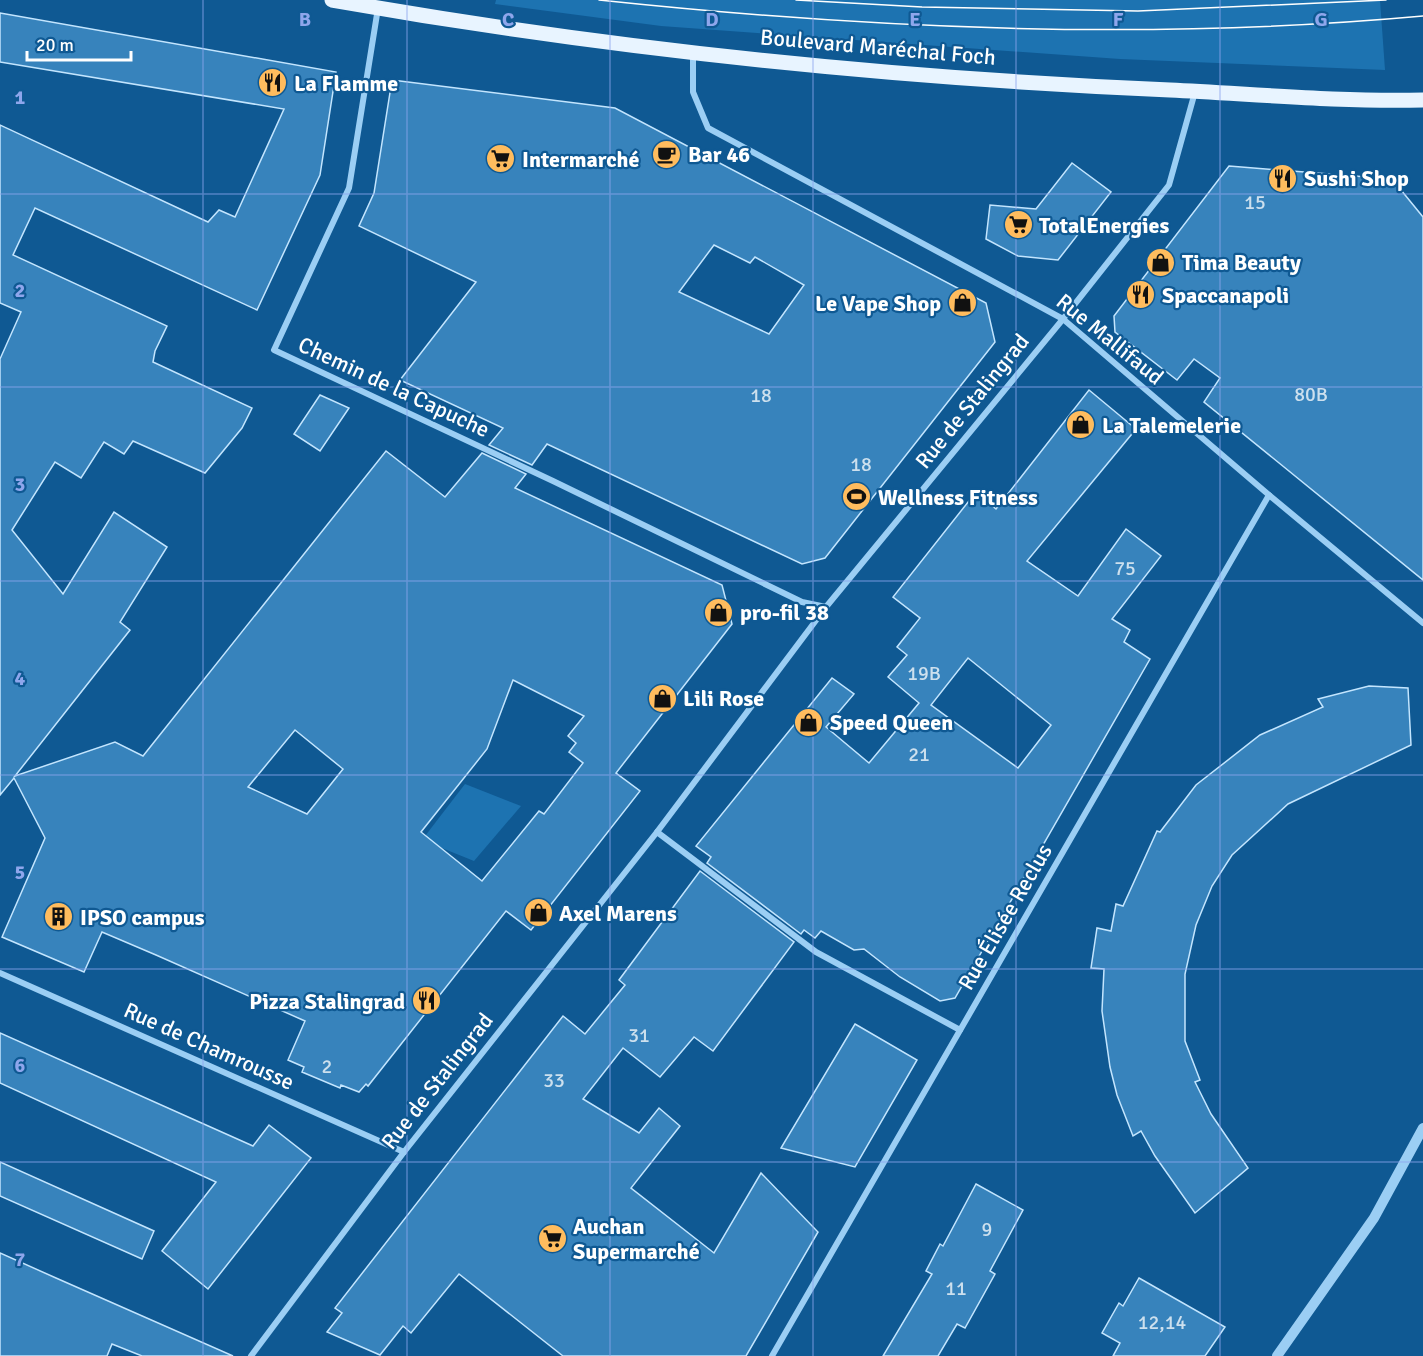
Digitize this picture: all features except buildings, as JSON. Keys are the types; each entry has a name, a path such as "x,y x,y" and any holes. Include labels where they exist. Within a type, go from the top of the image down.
{"main road":[{"name":"Boulevard Maréchal Foch","path":"332,0 693,52 833,67 1080,86 1423,100"}],"street":[{"name":"Chemin de la Capuche","path":"378,8 349,188 274,351 553,481 802,602 826,607"},
{"name":"Rue Mallifaud","path":"693,52 693,92 708,128 1063,319 1423,623"},
{"name":"Rue de Stalingrad","path":"251,1356 404,1152 657,832 826,607 1063,319 1169,185 1195,91"},
{"name":"Rue Élisée Reclus","path":"772,1356 1269,495"},
{"path":"657,832 816,952 960,1030"},
{"name":"Rue de Chamrousse","path":"0,973 404,1152"},
{"path":"1276,1356 1374,1218 1423,1128"}],"shaded area":[{"path":"496,0 1380,0 1385,70 1120,59 661,26 495,4"},
{"path":"465,784 521,806 474,861 422,840"}],"tram line":[{"path":"599,0 804,18 1011,28 1114,30 1217,28 1320,24 1423,16"},
{"path":"796,0 922,7 1138,11 1386,0"}],"place":[{"name":"La Flamme","path":"273,83"},
{"name":"Bar 46","path":"667,154"},
{"name":"Intermarché","path":"501,159"},
{"name":"Sushi Shop","path":"1283,178"},
{"name":"TotalEnergies","path":"1018,225"},
{"name":"Tima Beauty","path":"1161,262"},
{"name":"Spaccanapoli","path":"1141,295"},
{"name":"Le Vape Shop","path":"962,303"},
{"name":"La Talemelerie","path":"1081,425"},
{"name":"Wellness Fitness","path":"857,497"},
{"name":"pro-fil 38","path":"719,612"},
{"name":"Lili Rose","path":"662,698"},
{"name":"Speed Queen","path":"809,722"},
{"name":"Axel Marens","path":"538,913"},
{"name":"IPSO campus","path":"59,917"},
{"name":"Pizza Stalingrad","path":"426,1001"},
{"name":"Auchan Supermarché","path":"552,1239"}]}
